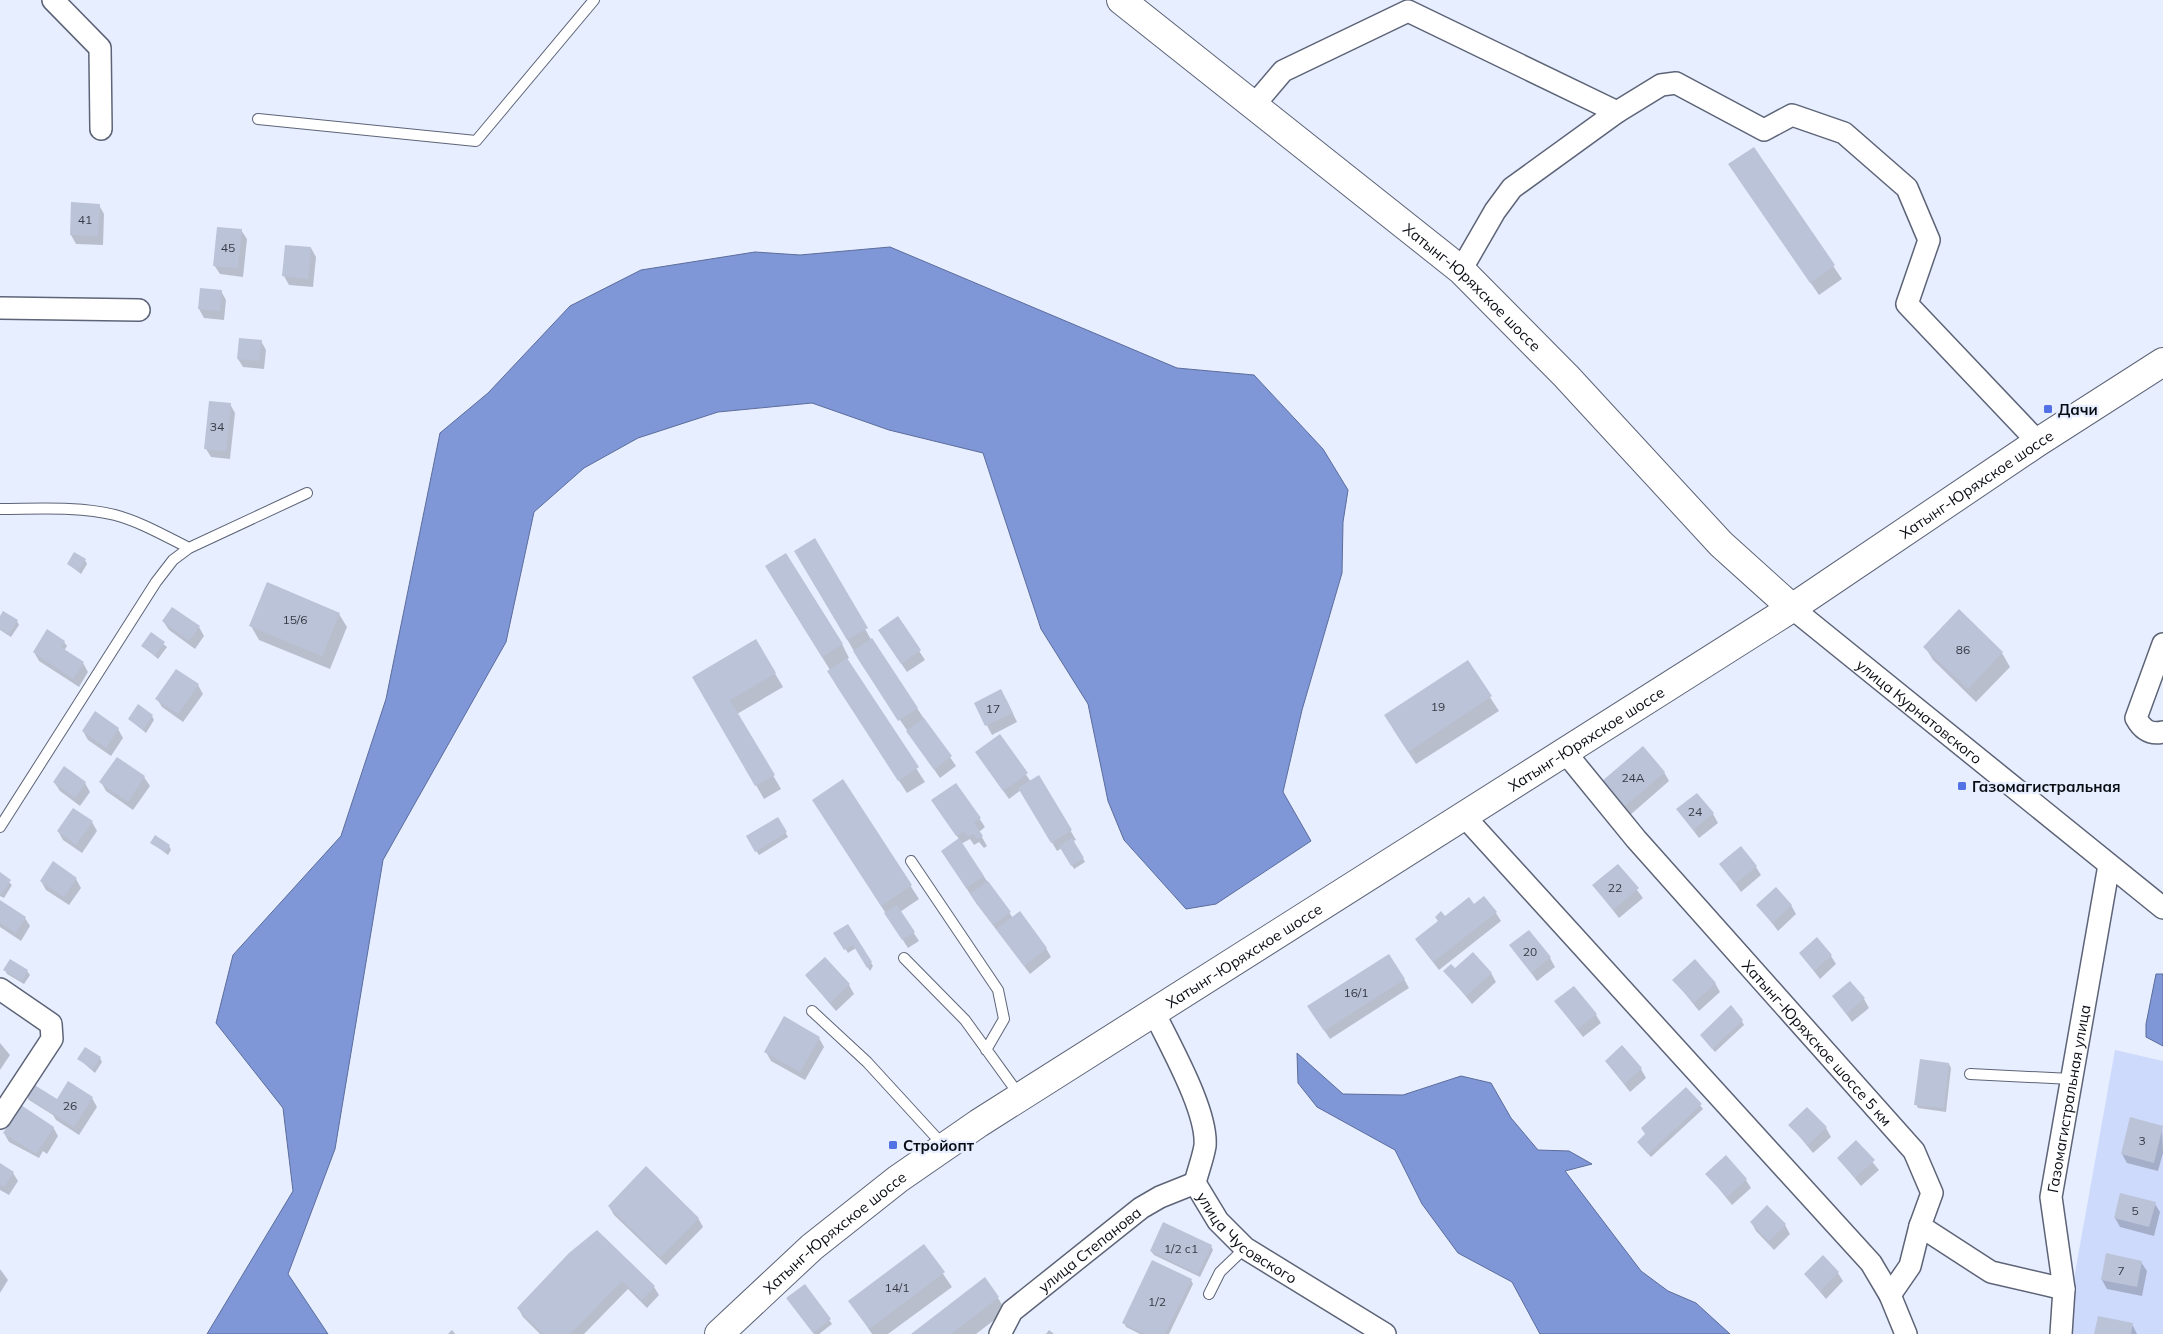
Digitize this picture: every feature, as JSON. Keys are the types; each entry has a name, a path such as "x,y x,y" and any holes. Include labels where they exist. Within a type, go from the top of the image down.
{"main road":[{"name":"Хатынг-Юряхское шоссе","path":"1121,0 1461,270 1566,376 1721,544 1792,608"},
{"name":"Хатынг-Юряхское шоссе","path":"720,1334 812,1248 898,1179 944,1147 1792,608 2038,442 2163,362"}],"street":[{"path":"53,0 100,48 101,129"},
{"path":"1254,105 1283,71 1408,11 1617,112"},
{"path":"1461,270 1495,211 1512,188 1617,112 1661,85 1676,83 1764,130 1792,115 1844,133 1907,188 1929,240 1907,304 2038,442"},
{"path":"0,308 139,310"},
{"name":"улица Курнатовского","path":"1792,608 2163,908"},
{"path":"2163,644 2136,718 2142,729 2156,734 2163,732"},
{"name":"Хатынг-Юряхское шоссе 5 км","path":"1565,752 1636,839 1914,1151 1932,1193 1920,1226 1910,1266 1890,1296"},
{"path":"1464,816 1871,1263 1890,1296 1906,1334"},
{"name":"Газомагистральная улица","path":"2061,1334 2064,1288 2051,1197 2108,864"},
{"path":"0,990 51,1024 52,1038 0,1118"},
{"name":"улица Чусовского","path":"1154,1012 1191,1091 1203,1125 1205,1146 1195,1183 1218,1221 1245,1248 1385,1334"},
{"name":"улица Степанова","path":"1000,1334 1012,1311 1141,1208 1160,1197 1195,1183"},
{"path":"1920,1226 1991,1272 2064,1288"}],"lane":[{"path":"258,118 476,141 594,0"},
{"path":"0,827 156,582 174,560 188,548 307,493"},
{"path":"0,509 88,510 115,515 139,523 188,548"},
{"path":"911,861 998,990 1004,1019 986,1050"},
{"path":"904,958 965,1020 1020,1097"},
{"path":"812,1011 867,1062 944,1147"},
{"path":"1970,1074 2071,1079"},
{"path":"1209,1294 1220,1272 1245,1248"}],"shaded area":[{"path":"2115,1050 2163,1061 2163,1334 2064,1334"}],"water":[{"path":"890,247 1177,368 1254,375 1323,449 1348,490 1343,522 1342,573 1302,710 1283,792 1311,841 1216,904 1186,909 1124,840 1108,801 1088,704 1041,629 983,453 889,430 812,403 718,412 638,438 584,468 534,512 506,642 383,860 335,1149 288,1274 328,1334 207,1334 293,1191 283,1108 216,1023 233,955 341,836 386,699 440,433 488,393 570,306 641,270 755,252 800,255"},
{"path":"2156,974 2163,974 2163,1046 2146,1037 2146,1024"},
{"path":"1297,1053 1343,1094 1403,1095 1461,1076 1491,1083 1511,1118 1538,1150 1569,1151 1592,1164 1565,1171 1641,1271 1668,1291 1696,1303 1730,1334 1540,1334 1512,1282 1458,1253 1422,1204 1395,1150 1317,1107 1298,1083"}],"building":[{"path":"1754,147 1835,265 1810,283 1728,164"},
{"path":"71,202 100,204 98,236 70,235"},
{"path":"217,227 242,229 238,268 213,266"},
{"path":"285,245 311,247 308,279 282,276"},
{"path":"200,288 222,290 220,311 198,309"},
{"path":"239,338 262,340 259,361 237,359"},
{"path":"209,401 231,403 226,451 204,449"},
{"path":"815,538 868,628 847,640 794,551"},
{"path":"74,552 86,559 78,571 67,564"},
{"path":"786,553 843,644 822,657 765,566"},
{"path":"267,582 340,613 322,656 249,626"},
{"path":"172,607 200,626 189,641 162,621"},
{"path":"1959,609 2003,652 1968,689 1923,647"},
{"path":"3,611 18,620 9,634 0,629 0,616"},
{"path":"898,616 921,650 901,664 878,630"},
{"path":"47,629 65,641 61,647 84,662 73,679 33,652"},
{"path":"151,632 165,642 155,656 141,646"},
{"path":"872,638 918,708 898,721 853,651"},
{"path":"756,639 776,673 730,700 775,775 755,786 692,677"},
{"path":"847,658 919,767 898,781 827,671"},
{"path":"1468,660 1492,696 1408,752 1384,715"},
{"path":"176,669 199,684 178,714 155,699"},
{"path":"1001,689 1013,713 985,726 974,703"},
{"path":"138,704 153,715 143,730 128,719"},
{"path":"95,711 119,728 106,748 82,731"},
{"path":"924,718 952,756 934,770 906,731"},
{"path":"1000,734 1028,773 1003,791 975,752"},
{"path":"1643,746 1665,772 1623,808 1601,782"},
{"path":"117,757 145,776 128,802 99,782"},
{"path":"64,766 86,782 75,798 53,782"},
{"path":"1039,775 1072,830 1051,843 1018,788"},
{"path":"843,779 912,885 881,906 812,800"},
{"path":"956,783 981,818 974,823 983,836 978,839 973,834 968,837 964,831 956,836 931,800"},
{"path":"1697,793 1714,813 1693,830 1676,809"},
{"path":"73,808 93,821 76,845 57,831"},
{"path":"778,817 787,832 755,852 746,836"},
{"path":"155,835 170,845 165,852 150,843"},
{"path":"959,838 984,876 966,888 941,851"},
{"path":"1072,838 1084,858 1071,866 1059,846"},
{"path":"1741,846 1757,866 1735,884 1719,864"},
{"path":"53,861 77,878 64,897 40,881"},
{"path":"1618,864 1639,888 1613,910 1592,885"},
{"path":"0,872 11,880 1,895 0,894"},
{"path":"988,881 1011,912 993,925 970,894"},
{"path":"1776,887 1792,905 1772,923 1756,905"},
{"path":"1484,896 1497,912 1433,962 1415,939 1438,921 1435,917 1441,911 1445,916 1469,897 1474,904"},
{"path":"0,900 26,917 16,933 0,923"},
{"path":"897,905 915,932 902,940 884,913"},
{"path":"1020,911 1047,948 1024,966 996,929"},
{"path":"848,924 872,962 867,968 853,945 844,950 833,933"},
{"path":"1529,930 1551,957 1531,973 1509,945"},
{"path":"1817,937 1832,955 1814,971 1799,953"},
{"path":"1473,952 1492,973 1466,996 1443,971 1451,964 1455,968"},
{"path":"1389,954 1405,979 1324,1031 1307,1006"},
{"path":"825,957 850,984 830,1003 805,975"},
{"path":"10,959 28,970 22,981 3,970"},
{"path":"1695,959 1716,983 1694,1003 1672,980"},
{"path":"1850,981 1865,998 1846,1014 1832,996"},
{"path":"1574,986 1597,1014 1577,1029 1554,1001"},
{"path":"1731,1005 1743,1020 1712,1049 1700,1035"},
{"path":"784,1016 820,1037 800,1072 764,1052"},
{"path":"1622,1045 1642,1068 1624,1084 1605,1061"},
{"path":"85,1047 101,1057 93,1069 77,1059"},
{"path":"1920,1059 1949,1063 1944,1108 1914,1105"},
{"path":"68,1081 93,1097 74,1127 25,1096 33,1084 57,1099"},
{"path":"1686,1087 1702,1104 1648,1154 1637,1142 1645,1134 1641,1128"},
{"path":"21,1105 54,1127 36,1154 3,1133"},
{"path":"1807,1107 1827,1127 1808,1145 1788,1125"},
{"path":"2130,1117 2163,1126 2154,1163 2121,1154"},
{"path":"1856,1140 1875,1160 1855,1178 1837,1158"},
{"path":"1726,1155 1747,1179 1727,1197 1705,1174"},
{"path":"0,1163 14,1172 4,1187 0,1185"},
{"path":"646,1166 699,1218 660,1257 608,1206"},
{"path":"2120,1193 2156,1202 2149,1227 2114,1218"},
{"path":"1767,1205 1786,1224 1769,1241 1750,1222"},
{"path":"1163,1222 1212,1245 1198,1274 1150,1251"},
{"path":"597,1230 655,1286 642,1300 622,1281 570,1334 543,1334 517,1308 569,1253"},
{"path":"924,1244 945,1272 869,1329 848,1301"},
{"path":"2106,1253 2142,1261 2137,1287 2101,1280"},
{"path":"1823,1255 1839,1272 1820,1291 1804,1274"},
{"path":"1152,1260 1192,1279 1165,1334 1145,1334 1122,1323"},
{"path":"985,1277 999,1297 951,1334 911,1334"},
{"path":"805,1284 831,1319 813,1333 786,1298"},
{"path":"2098,1316 2133,1323 2131,1334 2094,1334"}],"place":[{"name":"Дачи","path":"2048,409"},
{"name":"Газомагистральная","path":"1962,786"},
{"name":"Стройопт","path":"893,1145"}]}
